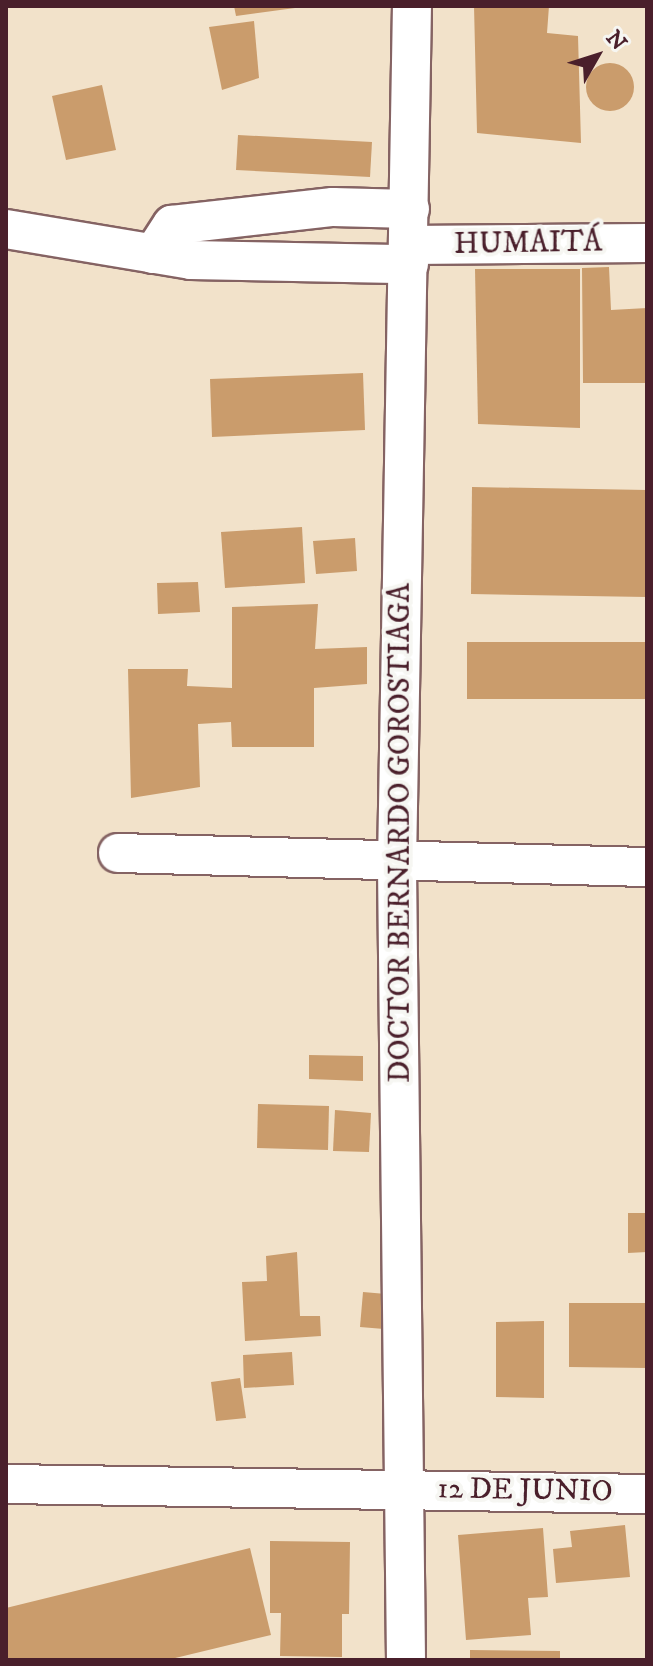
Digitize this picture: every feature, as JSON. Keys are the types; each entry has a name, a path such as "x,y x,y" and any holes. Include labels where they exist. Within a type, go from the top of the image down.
{"street":[{"name":"DOCTOR BERNARDO GOROSTIAGA","path":"406,1660 397,864 412,6"},
{"path":"153,254 172,225 333,207 409,239"},
{"path":"6,229 153,254 333,267 409,239"},
{"name":"HUMAITÁ","path":"409,239 647,243"},
{"path":"118,853 397,864 647,867"},
{"name":"12 DE JUNIO","path":"6,1484 647,1494"}],"building":[{"path":"234,6 295,6 295,8 236,16"},
{"path":"474,6 549,6 547,33 578,36 581,143 477,133"},
{"path":"254,21 259,78 222,90 209,27"},
{"path":"610,63 627,70 634,87 627,104 610,111 593,104 586,87 593,70"},
{"path":"102,85 116,150 66,160 52,96"},
{"path":"238,135 372,142 370,177 236,170"},
{"path":"609,267 611,310 647,308 647,383 583,383 582,268"},
{"path":"475,269 580,269 580,428 478,424"},
{"path":"363,373 365,430 212,437 210,379"},
{"path":"472,487 647,490 647,597 471,594"},
{"path":"302,527 305,583 225,588 221,532"},
{"path":"355,538 357,571 316,574 313,541"},
{"path":"198,582 200,612 158,614 157,583"},
{"path":"318,604 315,649 367,647 367,684 314,688 314,747 232,747 231,722 198,724 200,787 131,798 128,669 188,669 187,686 232,688 232,607"},
{"path":"467,642 647,642 647,699 467,699"},
{"path":"309,1055 363,1056 363,1081 309,1079"},
{"path":"258,1104 329,1106 328,1150 257,1148"},
{"path":"335,1110 371,1113 369,1152 333,1151"},
{"path":"628,1213 647,1213 647,1252 628,1253"},
{"path":"297,1252 300,1316 320,1316 321,1336 245,1341 242,1282 267,1281 266,1256"},
{"path":"363,1292 386,1294 384,1329 360,1327"},
{"path":"569,1303 647,1303 647,1368 569,1367"},
{"path":"544,1321 544,1398 496,1397 496,1322"},
{"path":"292,1352 294,1385 244,1388 243,1355"},
{"path":"240,1378 246,1418 216,1421 211,1382"},
{"path":"625,1525 630,1577 556,1583 553,1549 572,1547 570,1531"},
{"path":"543,1528 548,1597 528,1598 531,1635 466,1640 458,1535"},
{"path":"270,1541 350,1542 349,1614 342,1614 342,1657 280,1656 281,1613 270,1613"},
{"path":"250,1548 271,1635 167,1660 7,1660 6,1608"},
{"path":"470,1650 560,1651 560,1660 470,1660"}]}
